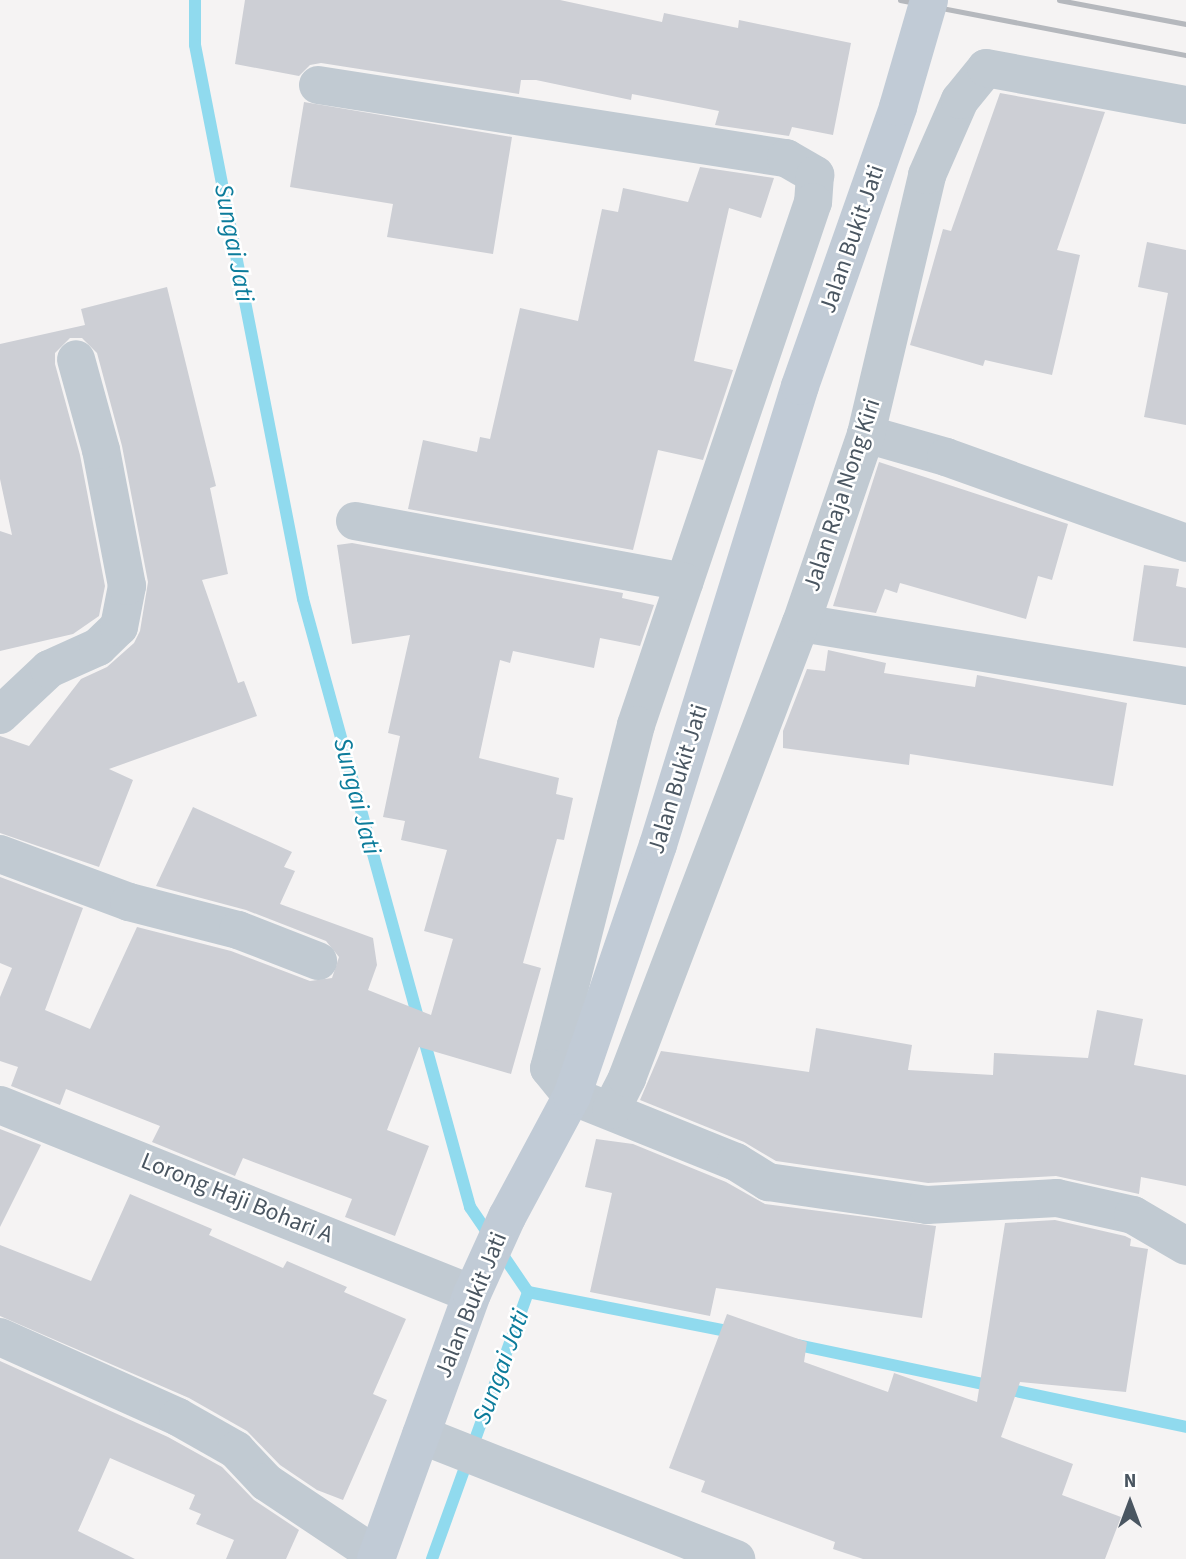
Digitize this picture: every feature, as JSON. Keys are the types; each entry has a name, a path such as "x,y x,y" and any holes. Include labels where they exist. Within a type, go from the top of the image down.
{"street":[{"name":"Jalan Bukit Jati","path":"376,1557 477,1285 507,1217 572,1096 658,845 800,386 898,107 929,0"},
{"name":"Jalan Raja Nong Kiri","path":"611,1110 632,1065 801,624 866,433 927,175 960,100 986,68 1186,105"},
{"path":"318,85 786,158 815,175 813,202 636,725 551,1047 549,1068 572,1096 736,1162 768,1182 927,1205 1057,1198 1133,1214 1186,1246"},
{"path":"0,715 49,669 98,647 119,627 127,586 101,450 76,359"},
{"path":"866,433 946,457 1186,543"},
{"path":"355,521 684,582"},
{"path":"801,624 1186,685"},
{"path":"0,855 129,902 239,930 318,961"},
{"name":"Lorong Haji Bohari A","path":"0,1105 477,1285"},
{"path":"0,1337 236,1450 267,1482 376,1557"},
{"path":"421,1435 736,1559"}],"building":[{"path":"245,0 560,0 662,22 664,13 738,28 739,20 851,43 833,135 792,127 789,136 715,125 719,111 632,94 631,100 536,80 521,80 519,94 321,63 310,65 299,76 235,64"},
{"path":"1000,93 1105,112 1057,250 1080,255 1052,375 985,360 983,366 910,345 943,229 951,231"},
{"path":"304,102 512,137 493,254 387,237 393,204 290,187"},
{"path":"700,167 774,178 761,218 729,208 694,361 733,370 703,460 658,450 633,550 408,509 423,440 477,452 480,437 490,439 520,308 578,321 602,209 618,212 623,188 688,202"},
{"path":"1147,242 1186,250 1186,425 1144,417 1168,293 1138,287"},
{"path":"167,287 216,486 210,488 228,574 202,580 238,683 244,681 257,716 109,769 133,780 99,867 0,833 0,736 29,746 81,679 107,667 134,643 140,631 148,582 122,446 97,353 82,338 70,338 55,353 55,364 80,455 105,586 99,616 73,634 0,651 0,531 12,535 0,479 0,344 85,325 81,309"},
{"path":"879,462 1068,524 1052,580 1038,576 1026,619 900,583 897,593 885,589 876,613 833,606"},
{"path":"352,543 623,593 622,598 654,605 640,646 600,638 594,668 513,651 510,663 500,660 479,758 559,778 556,794 573,798 564,840 557,839 523,963 541,968 511,1074 419,1047 387,1130 429,1146 395,1236 345,1217 352,1199 243,1158 235,1176 152,1142 160,1126 66,1089 60,1105 11,1086 18,1067 0,1061 0,997 12,968 0,963 0,877 83,908 45,1010 90,1029 137,927 231,951 310,981 332,978 339,957 326,941 246,910 156,886 193,807 292,852 284,867 295,871 280,904 373,938 377,965 368,990 431,1015 453,939 424,931 447,850 401,840 405,821 383,817 400,736 388,733 410,635 352,644 337,545"},
{"path":"1144,565 1179,569 1176,586 1186,588 1186,648 1133,641"},
{"path":"828,650 886,663 884,673 975,687 977,675 1127,703 1113,786 910,754 909,765 783,748 783,731 807,669 825,671"},
{"path":"1097,1010 1143,1019 1134,1065 1186,1075 1186,1186 1141,1177 1139,1194 1056,1176 928,1183 776,1161 744,1142 640,1100 661,1051 809,1072 816,1028 912,1045 908,1070 993,1075 994,1053 1088,1058"},
{"path":"0,1129 41,1145 0,1227"},
{"path":"596,1139 633,1144 726,1182 765,1204 936,1226 922,1318 716,1288 710,1316 590,1292 612,1193 585,1187"},
{"path":"130,1194 212,1229 209,1235 283,1268 287,1261 347,1287 344,1292 406,1319 373,1394 387,1400 343,1500 317,1490 280,1465 247,1431 189,1398 0,1316 0,1245 91,1281"},
{"path":"1055,1220 1125,1236 1131,1239 1130,1246 1148,1249 1126,1392 1020,1382 1001,1437 1073,1464 1062,1495 1121,1517 1105,1559 863,1559 833,1549 835,1542 701,1492 705,1481 669,1468 727,1314 807,1342 804,1362 888,1392 894,1373 977,1402 1005,1223"},
{"path":"0,1361 168,1437 222,1467 254,1500 299,1530 286,1559 226,1559 234,1540 196,1524 201,1514 189,1509 195,1495 110,1458 78,1531 135,1559 0,1559"}],"waterway":[{"name":"Sungai Jati","path":"195,0 195,45 303,599 470,1207 528,1292"},
{"path":"528,1292 737,1333"},
{"name":"Sungai Jati","path":"432,1559 528,1292"},
{"path":"793,1344 1186,1427"}],"railway":[{"path":"900,0 1186,55"},
{"path":"1059,0 1186,24"}]}
